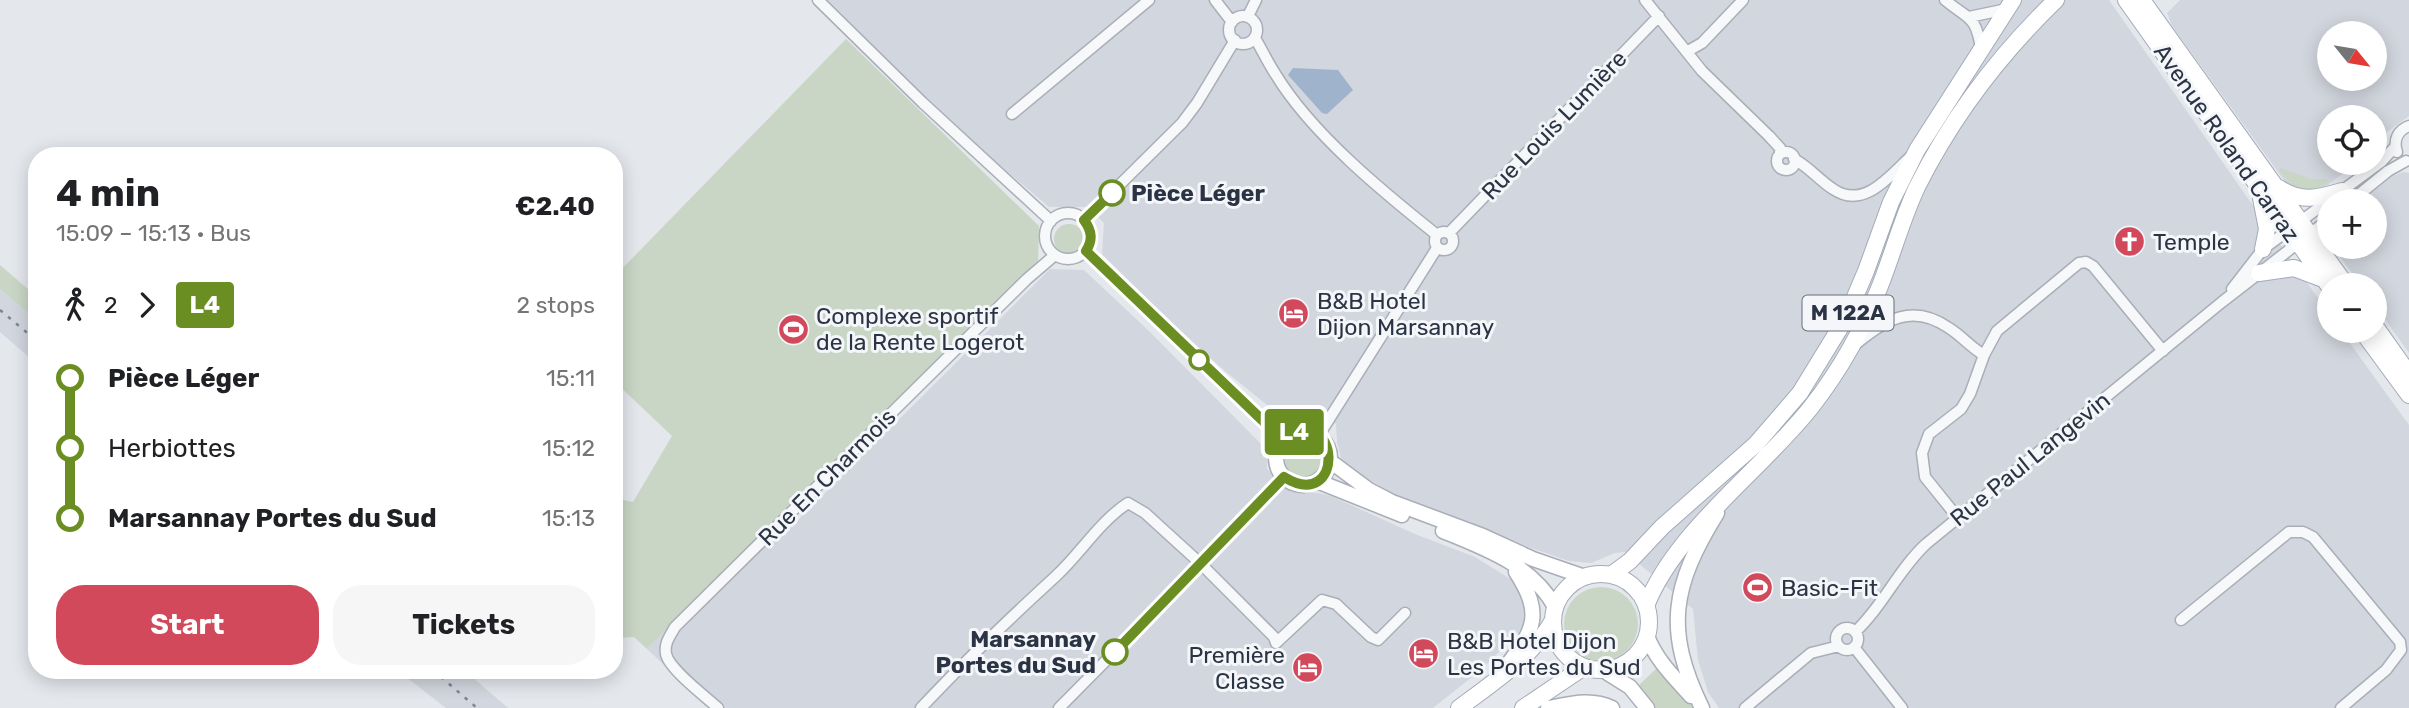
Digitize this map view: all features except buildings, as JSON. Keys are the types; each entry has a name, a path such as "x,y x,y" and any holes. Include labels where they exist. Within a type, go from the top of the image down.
{"main road":[{"name":"M 122A","path":"1647,606 1656,584 1686,542 1798,424 1835,375 1880,286 1917,188 1934,156 1966,105 2007,49 2056,0"},
{"name":"Avenue Roland Carraz","path":"2126,0 2267,187 2326,273"},
{"name":"M 122A","path":"1611,575 1630,561 1662,527 1756,444 1800,393 1846,318 1891,202 1917,150 2010,5"},
{"name":"Avenue Roland Carraz","path":"2146,6 2267,187"},
{"path":"2263,249 2267,229 2267,187 2304,199 2317,199"},
{"path":"2259,274 2294,268 2317,274"},
{"path":"2371,343 2409,395"},
{"path":"2387,343 2409,373"},
{"path":"1459,708 1540,641 1562,594 1585,577 1611,575 1633,586 1647,606 1647,636 1641,649 1631,660 1618,667 1603,670 1584,667 1565,654 1554,632 1554,614"},
{"path":"1523,708 1584,667"}],"street":[{"path":"818,0 923,103 1051,221"},
{"path":"1012,114 1149,0"},
{"path":"1215,0 1232,22"},
{"path":"1248,16 1256,0"},
{"path":"1645,0 1702,71 1780,148 1777,161 1782,168 1790,168 1794,159 1833,189 1845,196 1856,197 1869,193 1882,183 1917,150"},
{"path":"1688,51 1702,43 1742,0"},
{"path":"1945,0 1969,17 1977,28 1981,49"},
{"path":"1969,17 2010,5"},
{"path":"1255,37 1248,43 1235,40 1230,33 1232,22 1239,16 1248,16 1257,25 1255,37 1276,76 1317,126 1370,181 1453,242 1452,246 1443,251 1437,248"},
{"name":"Rue Louis Lumière","path":"1443,234 1659,16"},
{"path":"1084,220 1182,123 1235,40"},
{"path":"2354,189 2395,147 2398,134 2409,126"},
{"path":"2358,189 2407,162 2397,153 2395,147"},
{"path":"1065,214 1072,214 1084,220 1091,233 1086,251 1068,259 1055,255 1045,240 1045,233 1051,221 1065,214"},
{"path":"2299,232 2317,218"},
{"path":"2299,232 2317,224"},
{"name":"Rue Paul Langevin","path":"2222,302 2263,249 2299,232"},
{"name":"Rue Paul Langevin","path":"1855,632 1868,620 1913,558 1958,518 2259,274 2299,232"},
{"path":"1319,435 1437,248 1435,239 1443,234"},
{"path":"1086,251 1283,440"},
{"name":"Rue En Charmois","path":"718,708 670,663 666,647 668,638 676,627 1027,279 1055,255"},
{"path":"1958,518 1924,477 1922,453 1929,434 1961,409 1997,331 2079,262 2093,266 2163,351"},
{"path":"1849,351 1875,328 1898,316 1926,316 1950,328 1971,348 1984,355"},
{"path":"1306,430 1319,435 1328,446 1330,461 1326,472 1317,481 1306,485 1294,483 1284,477 1277,466 1276,452 1283,440 1293,432 1306,430"},
{"path":"1330,461 1369,490 1392,502 1585,577"},
{"path":"1059,708 1284,477"},
{"path":"1317,481 1479,545 1507,559 1543,589 1554,614"},
{"path":"1701,708 1684,668 1679,646 1679,596 1692,555 1724,502"},
{"path":"921,708 1023,604 1057,575 1104,524 1128,503 1145,513 1201,564 1274,637 1276,643 1322,600 1336,604 1371,637 1378,639 1405,613"},
{"path":"2181,620 2288,532 2303,532 2313,537 2400,642 2401,650 2386,670 2341,708"},
{"path":"1494,680 1513,657 1530,629 1533,609 1527,589 1507,559"},
{"path":"1745,708 1811,653 1839,646 1846,649 1854,647 1857,642 1855,632 1847,628 1838,632 1839,646"},
{"path":"1647,636 1659,661 1701,708"},
{"path":"1854,647 1902,708"},
{"path":"1603,670 1630,687 1647,708"},
{"path":"1548,708 1584,702 1612,708"}],"shaded area":[{"path":"826,0 2109,0 2317,297 2317,343 2350,343 2409,425 2409,708 1719,708 1708,692 1698,660 1693,609 1625,552 1615,553 1591,563 1569,561 1404,500 1348,467 1341,458 1336,424 1316,413 1304,412 1283,418 1168,320 1102,254 1104,223 1088,207 1049,207 978,147"},
{"path":"2180,0 2409,0 2409,116 2387,132 2387,105 2317,105 2317,175 2341,175 2322,189 2301,192 2286,183 2172,26 2167,13"},
{"path":"2403,172 2409,173 2409,353 2387,322 2387,273 2352,273 2342,259 2387,259 2387,189 2375,189 2388,178"},
{"path":"1050,269 1084,270 1264,447 1267,469 1291,492 1331,496 1415,534 1475,557 1512,580 1527,607 1525,621 1519,632 1482,669 1433,708 710,708 647,649 769,528 779,539"},
{"path":"0,289 28,313 28,356 0,332"},
{"path":"409,679 474,679 508,708 446,708"}],"green space":[{"name":"Complexe sportif de la Rente Logerot","path":"846,39 1039,226 1038,264 647,649 634,637 623,638 623,500 633,502 672,436 623,390 623,268"},
{"path":"2281,168 2311,179 2327,179 2328,182 2315,190 2294,188 2279,171"},
{"path":"1069,224 1080,228 1084,239 1080,250 1069,254 1058,250 1054,239 1058,228"},
{"path":"0,265 28,289 28,313 0,289"},
{"path":"1304,437 1318,443 1324,457 1318,471 1304,477 1290,471 1284,457 1290,443"},
{"path":"1608,587 1628,597 1636,610 1636,638 1628,651 1615,659 1594,661 1574,651 1566,638 1564,617 1574,597 1587,589"},
{"path":"1658,667 1694,708 1655,708 1638,686"}],"water":[{"path":"1293,68 1338,70 1353,90 1327,114 1322,113 1288,75"}],"railway":[{"path":"0,310 28,333"},
{"path":"443,679 477,708"}],"bus line":[{"name":"L4","path":"1112,193 1084,220 1091,233 1086,251 1283,440 1293,432 1306,430 1319,435 1328,446 1330,461 1326,472 1317,481 1306,485 1294,483 1284,477 1115,652"}],"place":[{"name":"Pièce Léger","path":"1112,193"},
{"name":"Temple","path":"2130,242"},
{"name":"B&B Hotel Dijon Marsannay","path":"1294,314"},
{"name":"Complexe sportif de la Rente Logerot","path":"793,329"},
{"name":"Basic-Fit","path":"1758,588"},
{"name":"Marsannay Portes du Sud","path":"1115,652"},
{"name":"B&B Hotel Dijon Les Portes du Sud","path":"1424,654"},
{"name":"Première Classe","path":"1308,668"}]}
